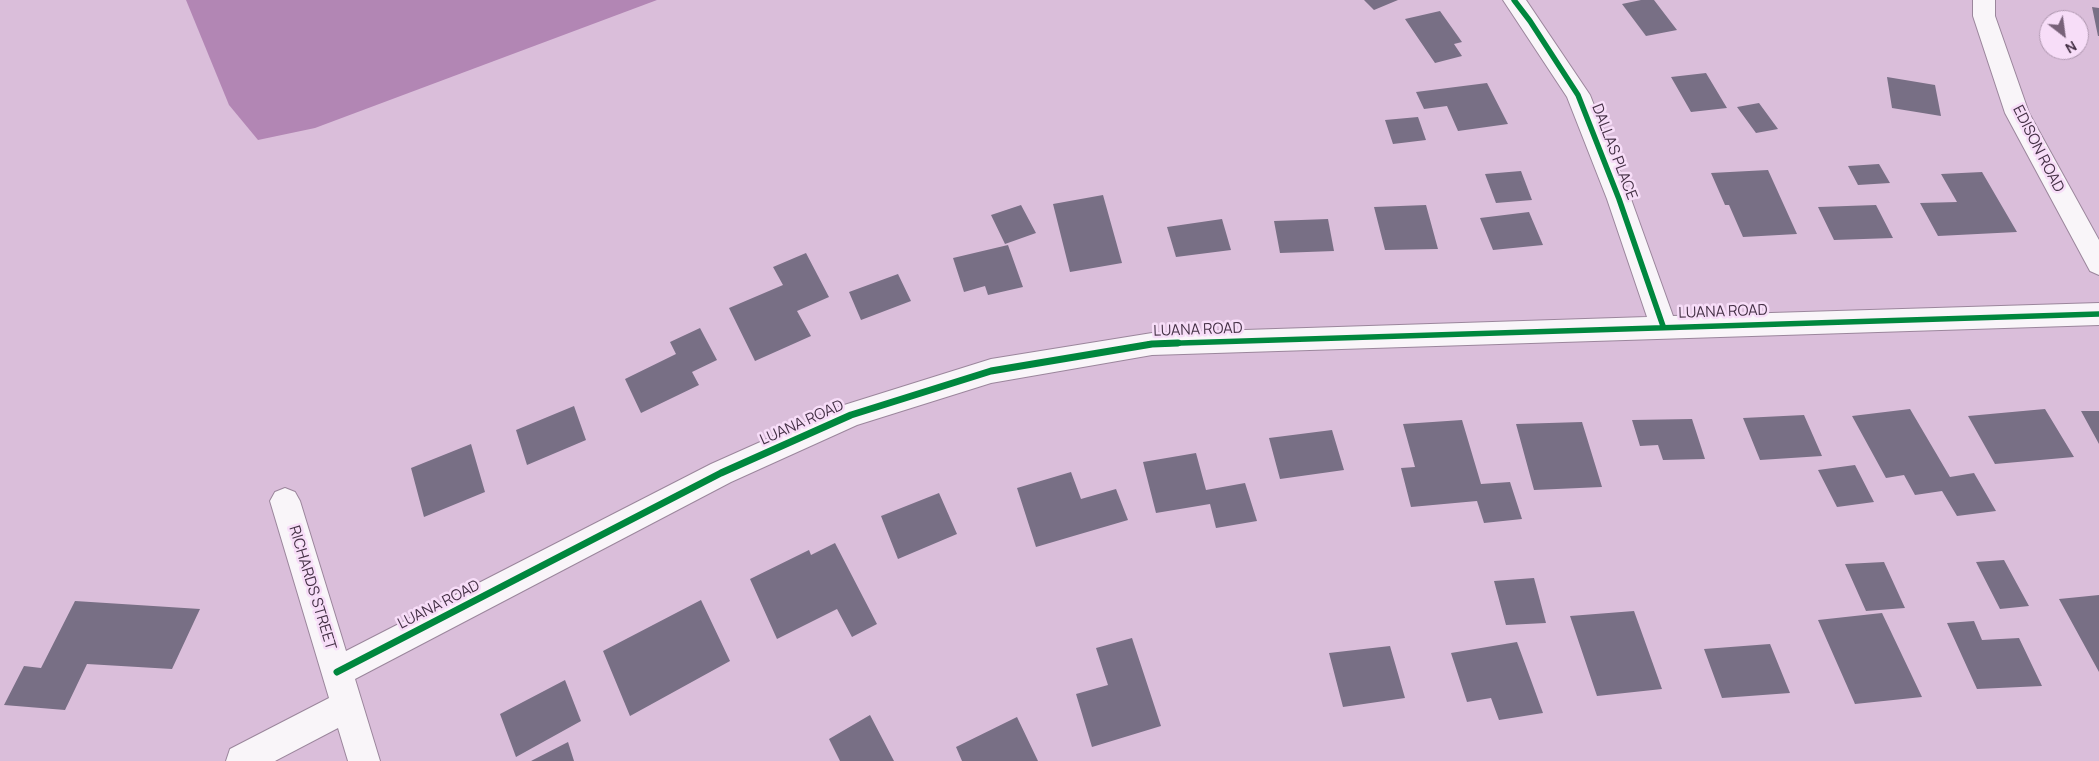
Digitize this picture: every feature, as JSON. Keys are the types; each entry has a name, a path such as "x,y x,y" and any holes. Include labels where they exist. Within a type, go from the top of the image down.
{"street":[{"name":"DALLAS PLACE","path":"1514,0 1530,21 1578,95 1619,199 1663,326"},
{"name":"EDISON ROAD","path":"1984,0 1984,16 2017,113 2099,264"},
{"name":"LUANA ROAD","path":"337,672 721,473 851,415 991,371 1152,344 1663,326 2099,314"},
{"name":"RICHARDS STREET","path":"285,501 364,761"},
{"path":"242,761 346,706"}],"shaded area":[{"path":"186,0 657,0 315,128 258,140 229,105"}],"building":[{"path":"1364,0 1398,0 1374,10"},
{"path":"1641,0 1654,0 1677,30 1646,36 1622,4"},
{"path":"2092,7 2099,8 2099,36 2098,36"},
{"path":"1440,11 1462,42 1454,44 1462,56 1435,63 1405,19"},
{"path":"1706,73 1727,108 1691,112 1671,77"},
{"path":"1887,77 1935,85 1941,116 1892,108"},
{"path":"1487,83 1508,124 1458,131 1447,106 1424,109 1416,92"},
{"path":"1759,103 1778,129 1756,133 1737,107"},
{"path":"1418,117 1426,140 1393,144 1385,120"},
{"path":"1879,164 1890,183 1858,185 1848,166"},
{"path":"1768,170 1797,234 1743,237 1729,205 1725,205 1711,173"},
{"path":"1521,171 1532,200 1496,203 1485,174"},
{"path":"1982,172 2017,232 1938,236 1920,203 1957,202 1941,174"},
{"path":"1103,195 1122,263 1070,272 1053,204"},
{"path":"1021,205 1036,233 1005,244 991,215"},
{"path":"1426,205 1438,249 1385,250 1374,207"},
{"path":"1876,205 1893,238 1834,240 1818,207"},
{"path":"1529,212 1543,245 1493,250 1480,218"},
{"path":"1222,219 1231,250 1176,257 1167,227"},
{"path":"1328,219 1334,251 1280,253 1274,221"},
{"path":"1008,245 1023,287 988,295 985,286 964,292 953,258"},
{"path":"806,253 829,297 797,311 811,336 755,361 729,308 783,285 773,267"},
{"path":"898,274 911,301 861,320 849,292"},
{"path":"700,328 717,360 692,372 699,385 641,413 625,379 676,354 670,342"},
{"path":"574,406 586,440 527,465 516,430"},
{"path":"1910,409 1950,477 1974,473 1996,511 1957,516 1942,491 1915,495 1904,475 1886,478 1852,416"},
{"path":"2045,409 2074,457 1995,464 1968,416"},
{"path":"2081,411 2099,411 2099,444"},
{"path":"1804,415 1822,456 1760,460 1743,418"},
{"path":"1692,419 1705,459 1663,460 1658,445 1640,446 1632,420"},
{"path":"1462,420 1481,484 1510,482 1522,519 1484,523 1477,501 1411,507 1401,468 1415,467 1403,424"},
{"path":"1582,422 1602,487 1534,490 1516,424"},
{"path":"1332,430 1344,470 1280,479 1269,438"},
{"path":"471,444 485,492 424,517 411,468"},
{"path":"1196,453 1206,490 1245,483 1257,521 1216,528 1210,504 1156,513 1143,462"},
{"path":"1855,465 1874,502 1837,507 1818,470"},
{"path":"1071,472 1081,499 1116,489 1128,520 1036,547 1017,488"},
{"path":"939,493 957,534 898,559 881,516"},
{"path":"835,543 877,624 852,637 837,609 777,639 750,579 809,550 811,555"},
{"path":"2004,560 2029,606 2000,609 1976,562"},
{"path":"1884,562 1905,608 1866,611 1845,564"},
{"path":"1534,578 1546,623 1506,625 1494,581"},
{"path":"2099,595 2099,672 2059,599"},
{"path":"701,600 730,661 630,716 603,651"},
{"path":"75,601 200,609 172,669 87,664 65,710 4,705 24,666 41,668"},
{"path":"1634,611 1662,689 1597,696 1570,616"},
{"path":"1882,613 1922,697 1855,704 1818,620"},
{"path":"1974,621 1982,640 2019,638 2042,686 1977,689 1947,623"},
{"path":"1132,638 1161,726 1092,747 1076,694 1108,685 1096,648"},
{"path":"1517,642 1543,713 1499,720 1491,698 1467,702 1451,653"},
{"path":"1770,644 1790,693 1722,698 1704,649"},
{"path":"1390,646 1405,698 1343,707 1329,653"},
{"path":"565,680 581,721 516,757 500,714"},
{"path":"870,715 894,761 840,761 829,739"},
{"path":"1017,717 1038,761 962,761 956,747"},
{"path":"568,742 574,761 531,761"}],"cycle path":[{"path":"1514,0 1530,21 1578,95 1619,199 1663,326"},
{"path":"337,672 721,473 851,415 991,371 1152,344 2099,314"}]}
